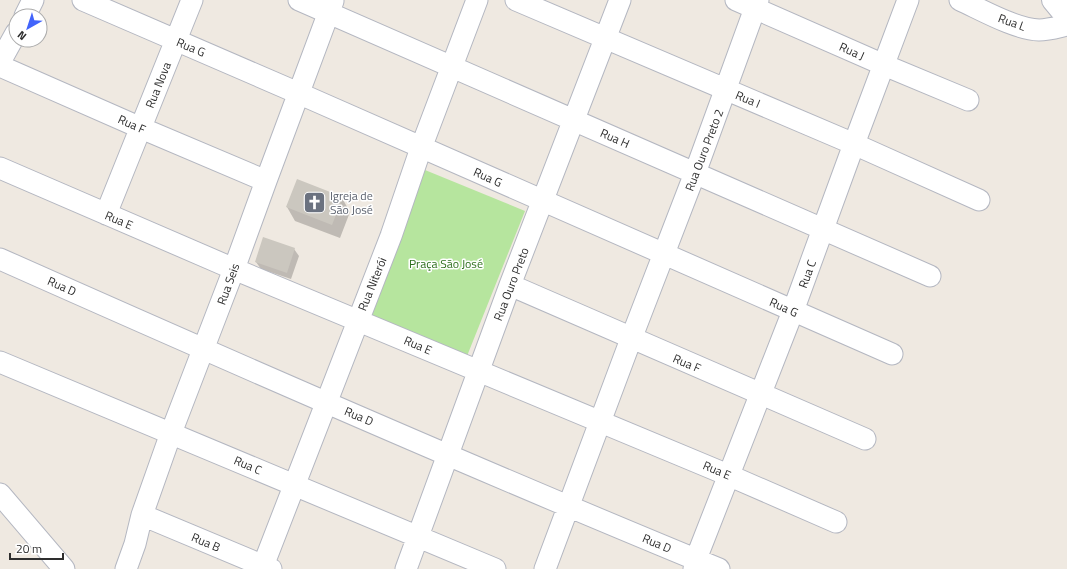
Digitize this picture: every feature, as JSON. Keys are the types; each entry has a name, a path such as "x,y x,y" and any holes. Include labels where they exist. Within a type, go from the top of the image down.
{"street":[{"name":"Rua G","path":"83,0 892,354"},
{"name":"Rua Nova","path":"106,214 192,0"},
{"name":"Rua H","path":"299,0 331,6 452,66 930,276"},
{"name":"Rua Niterói","path":"267,567 295,484 391,236 421,148 477,0"},
{"name":"Rua I","path":"516,0 854,144 979,200"},
{"name":"Rua Ouro Preto","path":"406,569 478,371 620,0"},
{"name":"Rua J","path":"736,0 757,4 884,65 968,100"},
{"name":"Rua C","path":"695,564 728,475 793,311 908,0"},
{"name":"Rua L","path":"960,0 1013,24 1027,28 1038,30 1067,25"},
{"path":"1054,0 1067,17"},
{"name":"Rua Ouro Preto 2","path":"664,254 757,4"},
{"name":"Rua Seis","path":"126,569 135,544 142,515 331,6"},
{"path":"0,62 8,48"},
{"name":"Rua F","path":"0,66 266,181"},
{"name":"Rua E","path":"0,168 234,269 728,475 836,522"},
{"path":"545,569 664,254"},
{"name":"Rua D","path":"0,259 204,350 569,506 695,564 719,569"},
{"name":"Rua F","path":"510,286 865,439"},
{"name":"Rua C","path":"0,362 295,484 495,569"},
{"path":"0,494 64,569"},
{"name":"Rua B","path":"142,515 267,567"}],"green space":[{"name":"Praça São José","path":"425,170 525,211 467,356 367,315"}],"building":[{"name":"Igreja de São José","path":"297,179 343,197 332,225 286,207"},
{"path":"263,237 295,248 287,273 255,262"}],"place":[{"name":"Igreja de São José","path":"314,202"}]}
